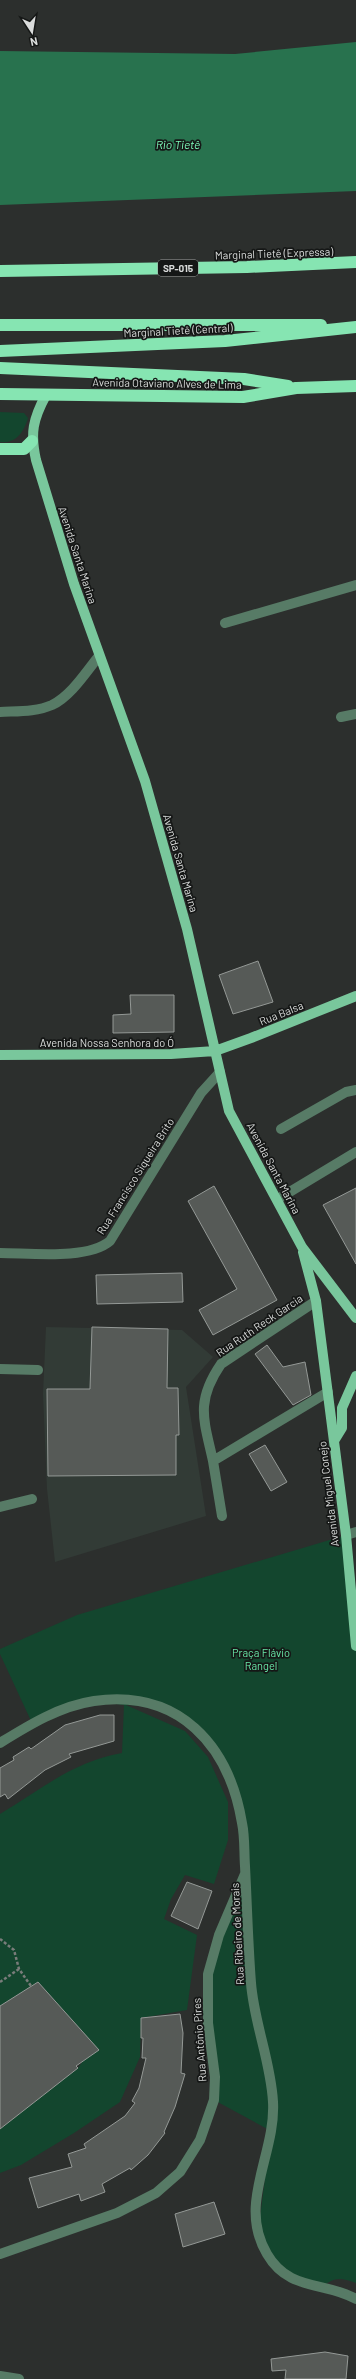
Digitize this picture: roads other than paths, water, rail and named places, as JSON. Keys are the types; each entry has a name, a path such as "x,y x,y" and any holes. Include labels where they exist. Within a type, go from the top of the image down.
{"highway":[{"name":"Marginal Tietê (Expressa)","path":"0,271 248,267 356,262"},
{"path":"0,325 356,326"},
{"name":"Marginal Tietê (Central)","path":"0,351 225,341 356,326"},
{"path":"0,368 244,379 296,388"},
{"name":"Avenida Otaviano Alves de Lima","path":"0,394 243,397 296,388 356,386"},
{"path":"0,450 24,449 32,441"}],"main road":[{"name":"Avenida Santa Marina","path":"46,394 34,421 32,441 72,577 145,781 187,929 229,1111 278,1199 302,1247 356,1318"},
{"name":"Rua Balsa","path":"214,1050 251,1038 356,996"},
{"name":"Avenida Nossa Senhora do Ó","path":"0,1054 171,1054 214,1050"},
{"name":"Avenida Miguel Conejo","path":"302,1247 316,1301 346,1535 356,1646"},
{"path":"334,1441 342,1428 342,1408 356,1376"}],"street":[{"path":"225,623 356,585"},
{"path":"0,712 36,710 52,705 63,698 99,656"},
{"path":"341,718 356,714"},
{"name":"Rua Francisco Siqueira Brito","path":"0,1253 83,1253 103,1248 110,1241 202,1093 220,1072"},
{"path":"281,1129 346,1092 356,1090"},
{"path":"278,1199 356,1152"},
{"name":"Rua Ruth Reck Garcia","path":"222,1516 213,1461 203,1414 205,1394 211,1379 221,1364 316,1301"},
{"path":"0,1369 38,1370"},
{"path":"213,1461 328,1392"},
{"path":"0,1507 32,1499"},
{"path":"346,1535 356,1532"},
{"name":"Rua Ribeiro de Morais","path":"0,1743 32,1723 62,1710 94,1701 129,1700 157,1706 181,1716 204,1735 219,1756 233,1786 243,1824 252,1993 273,2102 271,2131 256,2188 254,2210 258,2233 266,2253 278,2269 297,2281 346,2293 356,2299"},
{"name":"Rua Antônio Pires","path":"0,2254 117,2213 156,2193 180,2172 200,2140 214,2100 215,2077 208,2023 208,1974 219,1935 245,1872"},
{"path":"0,2376 19,2379"}],"water":[{"name":"Rio Tietê","path":"356,42 356,191 0,205 0,51 235,54"}],"park label":[{"name":"Praça Flávio Rangel","path":"261,1658"}]}
